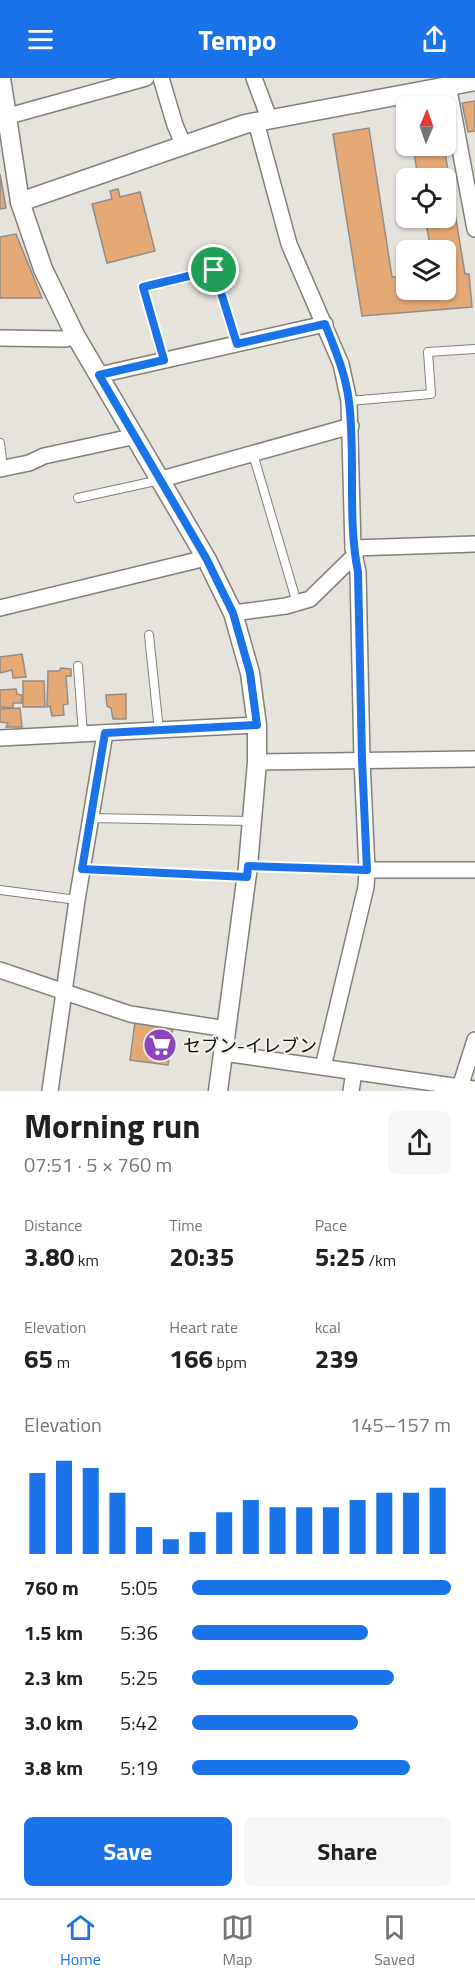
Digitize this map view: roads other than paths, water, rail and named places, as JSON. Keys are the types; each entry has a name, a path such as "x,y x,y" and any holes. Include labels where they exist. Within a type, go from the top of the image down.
{"street":[{"path":"1,78 5,117 20,202 43,269 75,335 162,479 206,558 233,613 250,673 257,725 257,762 248,872 218,1091"},
{"path":"5,117 146,78"},
{"path":"161,78 184,146"},
{"path":"255,78 289,244 341,364 349,401 351,426 367,870 366,887 323,1067"},
{"path":"20,202 262,120 451,83 475,81"},
{"path":"451,83 475,229"},
{"path":"99,375 325,324"},
{"path":"0,338 66,339 75,335"},
{"path":"162,479 351,426"},
{"path":"1,469 29,463 44,456 136,436"},
{"path":"233,613 286,606 310,599 354,551 475,544"},
{"path":"0,608 206,558"},
{"path":"0,738 257,725"},
{"path":"50,1091 77,900 105,733"},
{"path":"257,762 475,759"},
{"path":"367,870 475,870"},
{"path":"0,970 130,1014 227,1029"},
{"path":"224,1053 467,1088 475,1040"},
{"path":"351,1091 354,1072"}],"lane":[{"path":"164,360 143,287 214,270 237,344"},
{"path":"349,401 431,394 428,352 475,349"},
{"path":"0,443 1,469"},
{"path":"253,454 297,603"},
{"path":"78,498 162,479"},
{"path":"149,634 159,731"},
{"path":"78,666 83,734"},
{"path":"91,818 252,821"},
{"path":"82,869 248,872 367,870"},
{"path":"0,890 77,900"}],"place":[{"name":"セブン-イレブン","path":"160,1045"}]}
